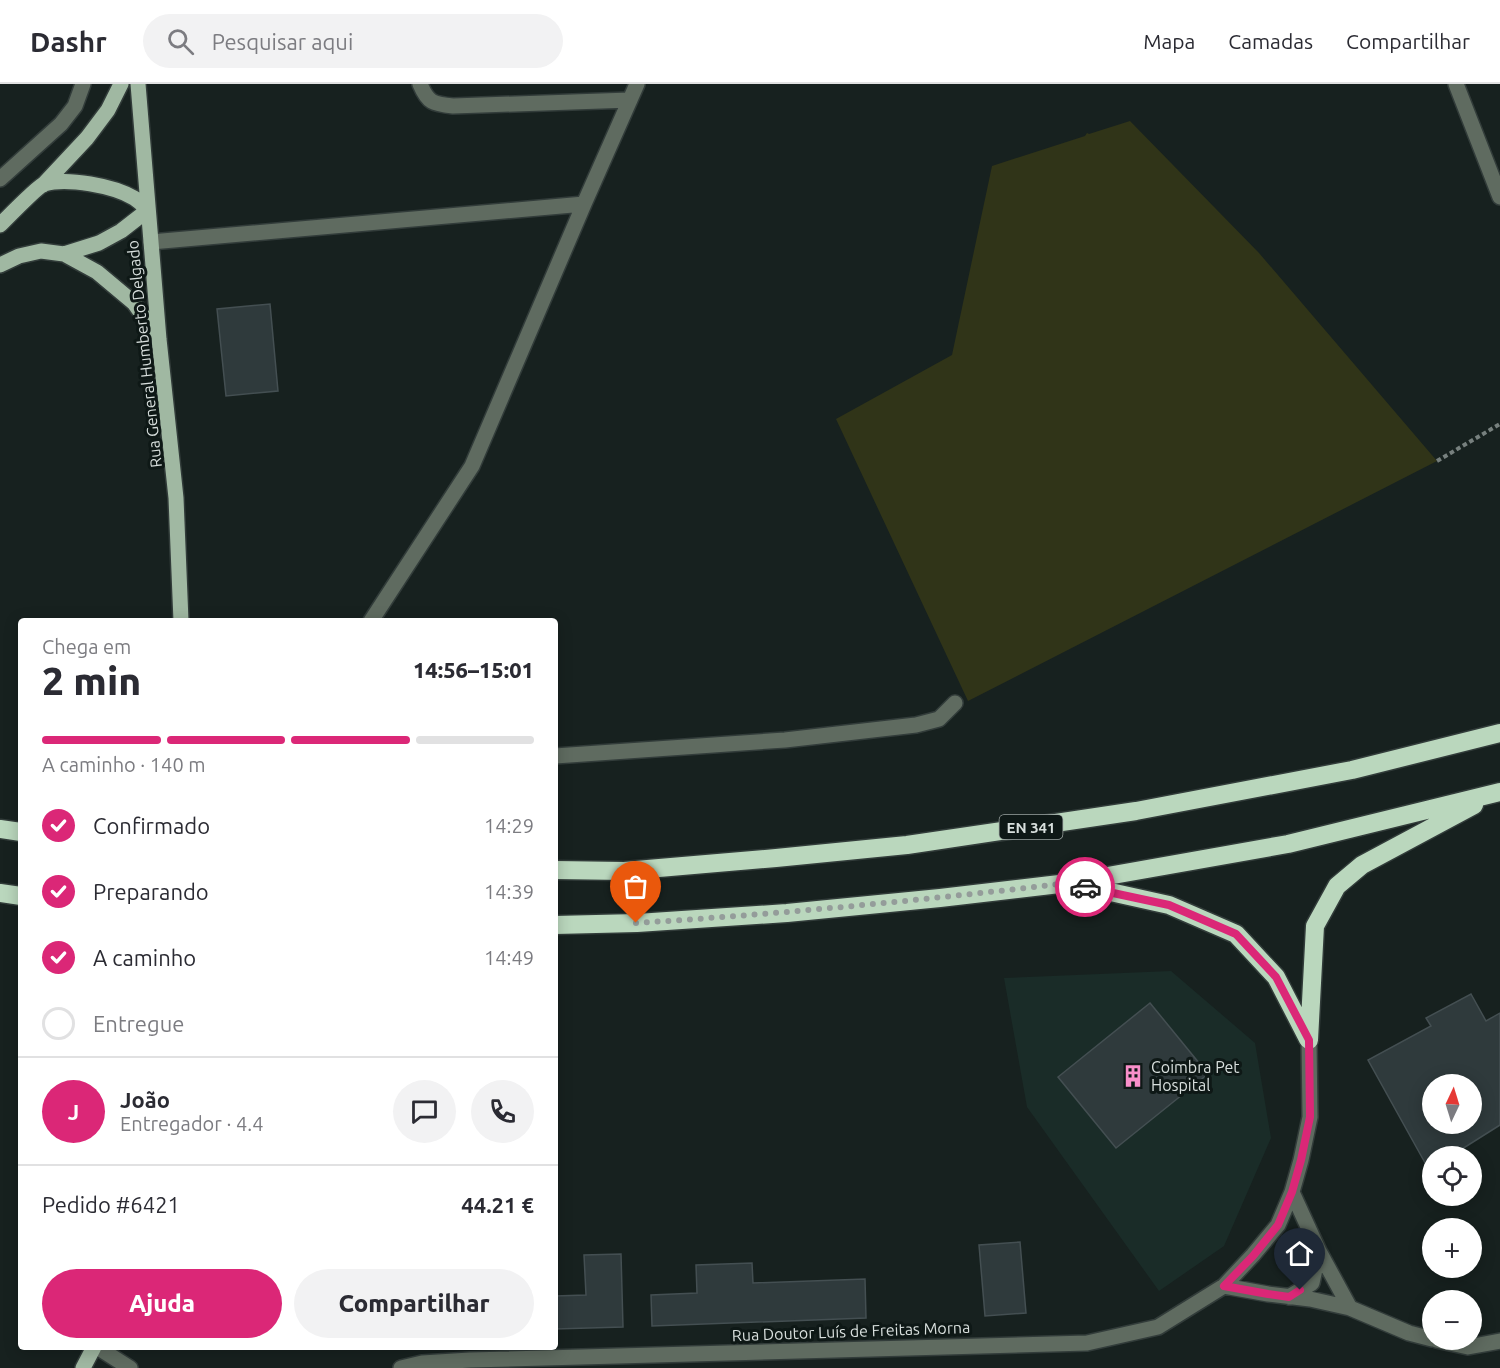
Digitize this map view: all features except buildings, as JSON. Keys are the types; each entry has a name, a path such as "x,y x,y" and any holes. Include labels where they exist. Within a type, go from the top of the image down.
{"highway":[{"name":"EN 341","path":"558,870 624,871 776,858 907,844 1033,826 1136,811 1352,770 1500,733"},
{"path":"558,925 636,923 787,913 1068,883 1288,844 1500,792"},
{"path":"1309,1040 1315,926 1337,886 1362,865 1500,792"},
{"path":"0,829 18,831"},
{"path":"1068,883 1169,905 1236,934 1276,977 1309,1040"},
{"path":"0,893 18,896"}],"main road":[{"path":"0,225 43,185 87,138 108,110 121,84"},
{"name":"Rua General Humberto Delgado","path":"141,88 159,339 176,498 181,618"},
{"path":"43,185 71,181 119,190 135,198 148,210 121,231 99,243 64,254"},
{"path":"0,265 19,256 41,250 64,254 97,272 134,303 159,339"},
{"path":"84,1368 94,1350"}],"street":[{"path":"0,179 61,124 75,106 83,84"},
{"path":"420,84 426,98 439,105 630,100"},
{"path":"373,618 472,466 637,84"},
{"path":"1456,84 1500,197"},
{"path":"151,242 584,204"},
{"path":"558,756 785,741 915,725 939,719 955,703"},
{"name":"Rua Doutor Luís de Freitas Morna","path":"401,1368 422,1363 470,1360 1087,1343 1158,1327 1224,1286 1253,1256 1278,1225 1292,1192 1310,1117 1309,1040"},
{"path":"1292,1192 1319,1251 1350,1308"},
{"path":"1289,1297 1312,1283 1319,1251"},
{"path":"1224,1286 1310,1299 1350,1308 1409,1333 1422,1336"},
{"path":"1482,1344 1500,1341"},
{"path":"101,1350 130,1368"}],"path":[{"path":"1437,461 1500,424"}],"shaded area":[{"path":"1171,971 1255,1043 1271,1138 1224,1246 1159,1291 1027,1107 1004,978"}],"green space":[{"path":"1130,121 1259,253 1437,461 968,701 836,419 952,355 992,166 1085,136 1087,133"}],"way so far":[{"path":"636,923 787,913 1068,883 1085,887"}],"place":[{"name":"Coimbra Pet Hospital","path":"1133,1076"}],"route":[{"path":"1085,887 1169,905 1236,934 1276,977 1309,1040 1310,1117 1292,1192 1278,1225 1253,1256 1224,1286 1289,1297 1300,1290"}]}
